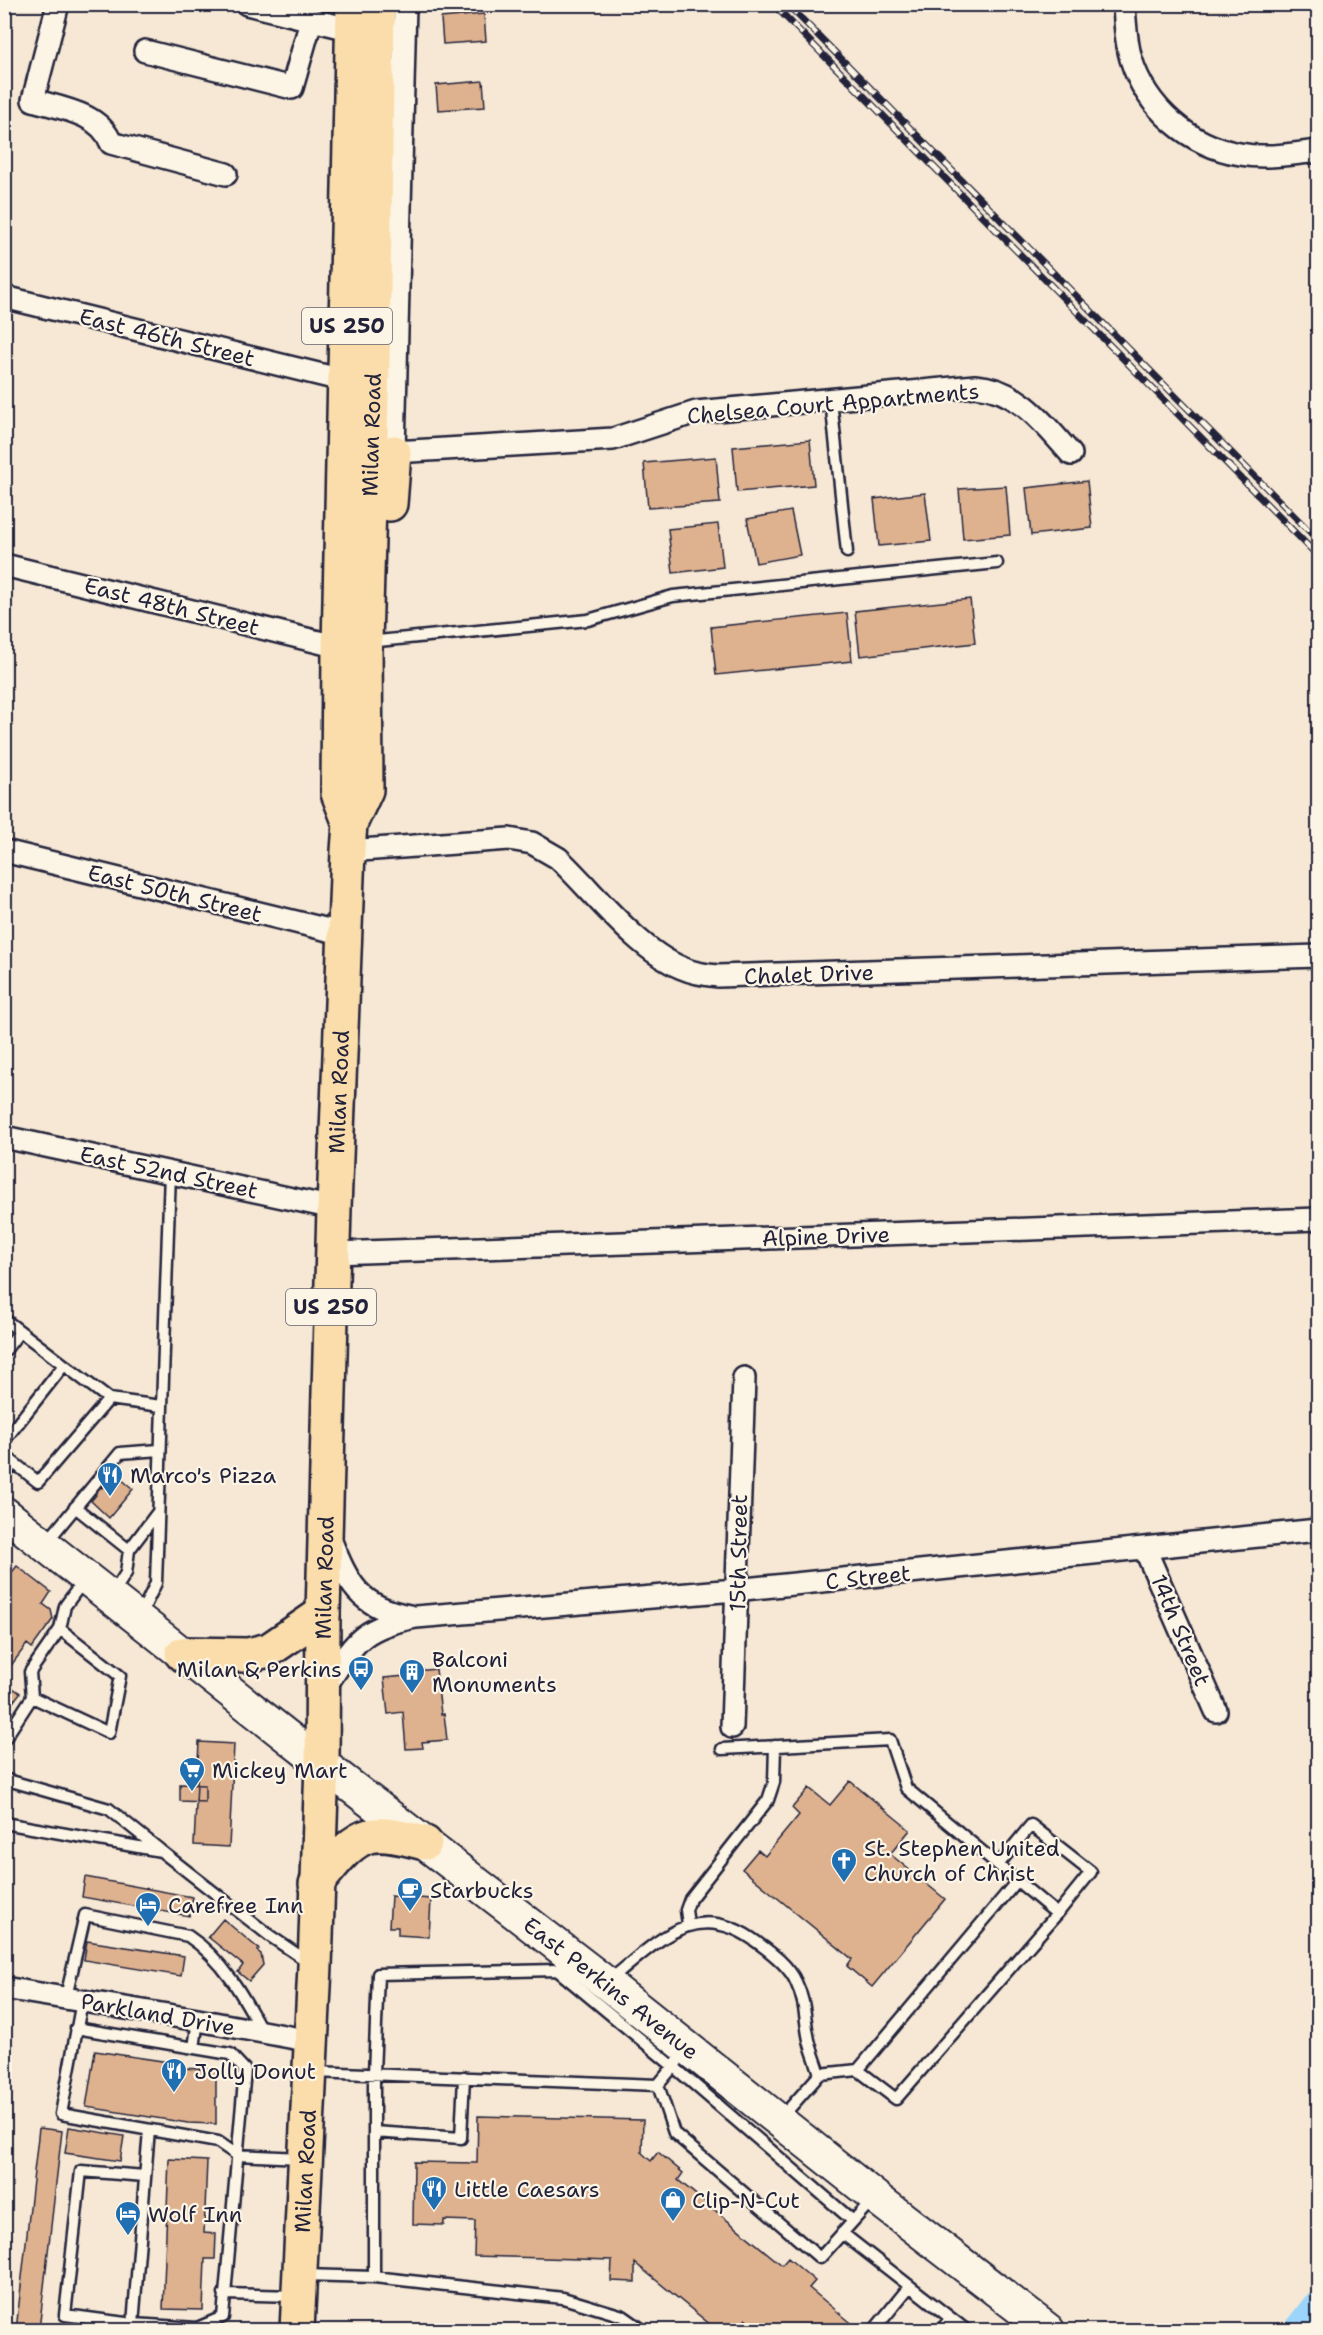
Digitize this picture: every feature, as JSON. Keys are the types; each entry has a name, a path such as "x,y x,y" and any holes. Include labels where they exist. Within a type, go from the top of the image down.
{"main road":[{"name":"Milan Road","path":"357,635 373,367 378,4"},
{"name":"Milan Road","path":"297,2331 315,1966 316,1884 322,1764 323,1613 334,1208 349,837 366,790 357,635 345,16"},
{"path":"357,635 388,539 394,452"},
{"path":"326,516 327,588 357,635"},
{"name":"East Perkins Avenue","path":"19,1529 86,1578 606,1983 681,2057 778,2120 1048,2331"},
{"path":"182,1654 248,1654 269,1650 323,1613"},
{"path":"316,1884 349,1848 369,1836 391,1836 425,1843"}],"street":[{"path":"58,4 33,100 84,116 101,127 111,143 226,174"},
{"path":"247,4 311,21 345,16"},
{"name":"Milan Road","path":"326,516 345,16 338,4"},
{"name":"Milan Road","path":"394,452 405,4"},
{"path":"1124,4 1129,51 1140,81 1159,110 1185,131 1206,144 1242,155 1278,155 1318,151"},
{"path":"145,51 292,87 311,21"},
{"name":"East 46th Street","path":"4,297 330,377"},
{"name":"Chelsea Court Appartments","path":"394,452 613,439 696,412 947,387 990,388 1004,392 1027,407 1071,454"},
{"name":"East 48th Street","path":"4,565 357,635"},
{"name":"Chalet Drive","path":"349,837 495,839 532,843 558,858 639,940 659,956 690,971 718,976 1318,956"},
{"name":"East 50th Street","path":"4,851 345,934"},
{"name":"East 52nd Street","path":"4,1137 334,1208"},
{"name":"Alpine Drive","path":"333,1253 1318,1219"},
{"name":"15th Street","path":"732,1727 744,1378"},
{"name":"C Street","path":"325,1529 346,1577 362,1597 386,1611 416,1617"},
{"name":"C Street","path":"322,1690 347,1654 366,1633 387,1623 416,1617 735,1590 1318,1530"},
{"name":"14th Street","path":"1145,1549 1216,1711"},
{"name":"Parkland Drive","path":"4,1988 264,2033 311,2057"}],"lane":[{"path":"831,400 847,552"},
{"path":"357,635 588,620 673,596 997,564"},
{"path":"138,1620 156,1583 160,1406 170,1172"},
{"path":"4,1319 109,1399 160,1406"},
{"path":"4,1352 20,1331"},
{"path":"4,1441 64,1365"},
{"path":"4,1455 38,1482 109,1399"},
{"path":"19,1529 75,1507 120,1453 159,1450"},
{"path":"4,1475 14,1463"},
{"path":"75,1507 129,1550"},
{"path":"110,1598 126,1573 129,1550 158,1513"},
{"path":"4,1740 32,1697 30,1672 60,1629 65,1606 86,1578"},
{"path":"32,1697 109,1733 120,1676 60,1629"},
{"path":"722,1749 890,1740 906,1788 1057,1914"},
{"path":"688,1924 686,1910 690,1899 768,1800 774,1782 775,1746"},
{"path":"4,1779 109,1809 270,1936 315,1966"},
{"path":"4,1824 161,1851"},
{"path":"778,2120 820,2074 858,2070 896,2099 1057,1914 1090,1872 1031,1824 998,1865"},
{"path":"858,2070 1017,1881"},
{"path":"264,2033 241,1991 202,1945 188,1936 85,1915 74,1999 76,2028 61,2114 218,2142 237,2155 306,2158"},
{"path":"606,1983 663,1937 688,1924 720,1923 749,1936 773,1954 795,1979 806,2007 810,2043 820,2074"},
{"path":"374,2277 374,2073 378,1974 557,1970 681,2057 853,2221"},
{"path":"194,2048 198,2020"},
{"path":"76,2028 230,2054 245,2070 223,2317 197,2328 133,2324 65,2315 81,2170 145,2176"},
{"path":"311,2057 374,2073 658,2085"},
{"path":"658,2085 681,2057"},
{"path":"374,2132 461,2138 464,2077"},
{"path":"658,2085 674,2133 820,2258 875,2197"},
{"path":"133,2324 149,2130"},
{"path":"842,2233 966,2331"},
{"path":"224,2294 374,2277 563,2298 623,2316 643,2331"},
{"path":"874,2331 909,2287"},
{"path":"941,2331 951,2319"}],"building":[{"path":"416,4 472,4 416,10"},
{"path":"484,14 486,41 443,44 441,18"},
{"path":"483,81 485,107 438,110 436,85"},
{"path":"810,440 814,485 737,492 733,447"},
{"path":"716,457 720,503 648,508 644,463"},
{"path":"1087,481 1092,528 1031,535 1026,488"},
{"path":"1006,486 1010,535 963,539 959,489"},
{"path":"925,493 931,541 879,546 874,499"},
{"path":"791,511 800,555 756,563 747,519"},
{"path":"718,524 723,567 673,573 668,529"},
{"path":"970,599 975,643 860,656 855,611"},
{"path":"847,613 852,661 716,675 711,627"},
{"name":"Marco's Pizza","path":"114,1473 133,1489 109,1518 91,1501 96,1495 93,1493 99,1486 102,1488"},
{"path":"17,1566 51,1592 43,1604 51,1610 53,1619 32,1648 27,1644 4,1675 4,1582"},
{"name":"Balconi Monuments","path":"436,1669 441,1714 444,1714 447,1740 422,1742 423,1748 406,1749 403,1712 388,1714 384,1678 406,1676 406,1672"},
{"path":"4,1682 20,1693 4,1714"},
{"path":"199,1742 234,1744 229,1847 194,1845"},
{"name":"St. Stephen United Church of Christ","path":"850,1781 910,1830 890,1854 945,1899 872,1987 847,1966 852,1959 742,1869 758,1850 765,1856 799,1815 792,1808 809,1788 830,1805"},
{"name":"Mickey Mart","path":"180,1784 205,1785 205,1802 180,1801"},
{"path":"85,1877 193,1897 189,1916 82,1897"},
{"name":"Starbucks","path":"391,1896 431,1899 429,1937 398,1935 398,1927 389,1927"},
{"path":"223,1919 259,1949 257,1951 261,1954 263,1965 249,1981 238,1972 243,1965 208,1937"},
{"path":"87,1941 184,1956 181,1976 84,1960"},
{"path":"95,2051 182,2064 182,2068 216,2070 216,2124 188,2123 86,2107"},
{"path":"478,2116 643,2120 642,2153 651,2161 658,2152 683,2173 678,2180 782,2265 788,2258 815,2281 809,2288 855,2326 852,2330 760,2330 746,2319 737,2330 717,2330 635,2263 635,2282 611,2281 612,2260 474,2256 475,2221 444,2220 444,2225 413,2224 414,2162 477,2163"},
{"path":"69,2127 124,2136 120,2161 65,2153"},
{"path":"39,2128 62,2131 39,2330 16,2330"},
{"path":"169,2159 207,2161 204,2233 216,2234 215,2259 205,2259 203,2310 163,2309"}],"waterway":[{"path":"1301,2330 1318,2308"}],"railway":[{"path":"773,4 1318,556"},
{"path":"787,4 1318,540"}],"place":[{"name":"Marco's Pizza","path":"110,1498"},
{"name":"Milan & Perkins","path":"361,1692"},
{"name":"Balconi Monuments","path":"412,1695"},
{"name":"Mickey Mart","path":"192,1793"},
{"name":"St. Stephen United Church of Christ","path":"844,1884"},
{"name":"Starbucks","path":"410,1913"},
{"name":"Carefree Inn","path":"148,1928"},
{"name":"Jolly Donut","path":"174,2094"},
{"name":"Little Caesars","path":"434,2212"},
{"name":"Clip-N-Cut","path":"673,2223"},
{"name":"Wolf Inn","path":"128,2237"}]}
